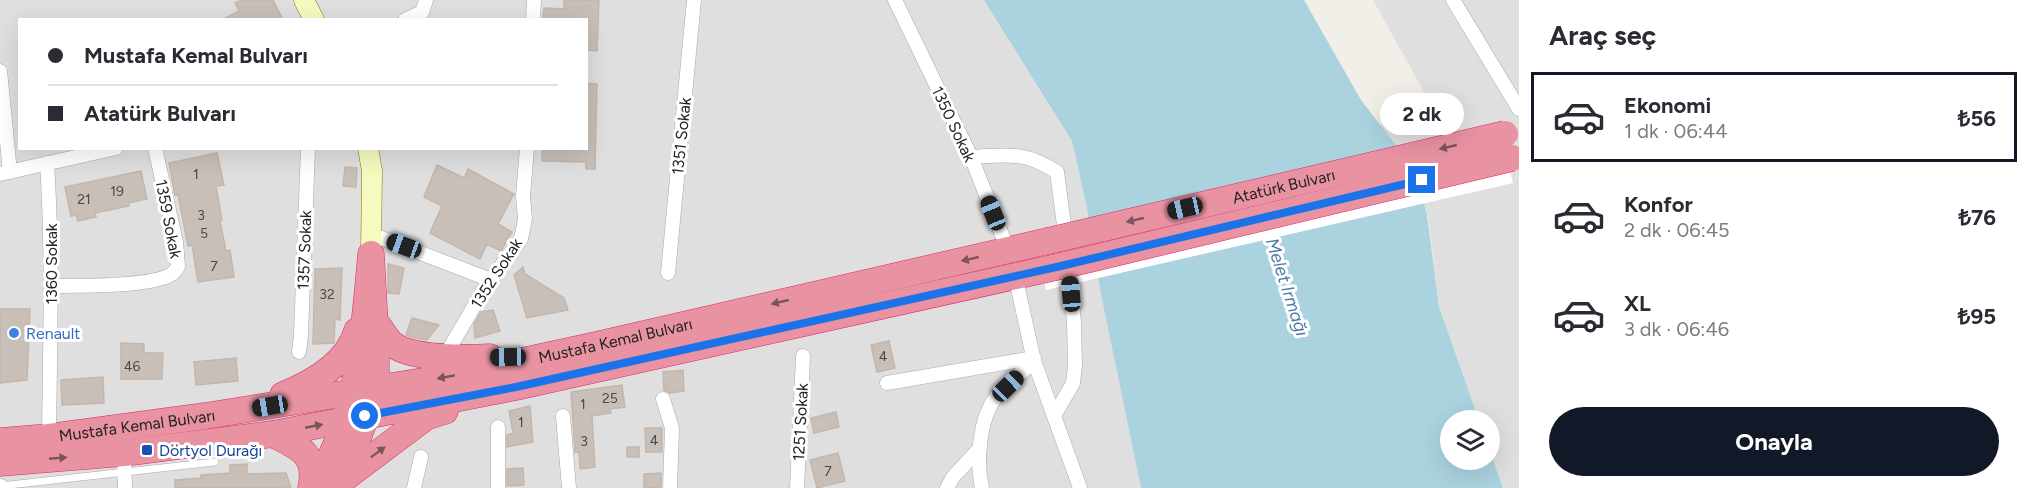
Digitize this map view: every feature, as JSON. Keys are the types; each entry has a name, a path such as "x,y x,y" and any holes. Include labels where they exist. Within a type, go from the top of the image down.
{"highway":[{"name":"Atatürk Bulvarı","path":"1048,240 1512,132"},
{"name":"Atatürk Bulvarı","path":"1061,266 1516,157"},
{"name":"Mustafa Kemal Bulvarı","path":"0,441 49,437 252,409 448,377 1048,240"},
{"path":"364,391 365,321 371,244"},
{"path":"313,488 355,418 364,391 375,321 371,244"},
{"name":"Mustafa Kemal Bulvarı","path":"0,463 124,463 516,387 1061,266"},
{"path":"252,409 311,382 337,362 354,338 367,296"},
{"path":"375,321 392,343 404,351 445,356 544,356"},
{"path":"332,488 426,417 516,387"},
{"path":"326,488 342,471 352,454 355,418"},
{"path":"273,434 304,451 312,464 313,488"}],"street":[{"path":"304,0 313,18"},
{"path":"409,18 422,12 426,0"},
{"path":"533,18 534,0"},
{"name":"1351 Sokak","path":"668,273 694,0"},
{"name":"1350 Sokak","path":"895,0 971,157 1008,250"},
{"path":"1453,0 1519,109"},
{"path":"0,71 5,173 107,150"},
{"name":"1359 Sokak","path":"51,286 129,283 173,274 178,267 176,242 155,150"},
{"name":"1357 Sokak","path":"298,352 301,335 308,150"},
{"path":"368,150 372,171 371,244 491,280"},
{"name":"1352 Sokak","path":"445,356 491,280 521,239 525,219 523,196 527,150"},
{"path":"971,157 1012,154 1038,160 1057,172 1064,212 1074,322 1075,366 1073,383 1054,416"},
{"name":"1360 Sokak","path":"47,163 51,219 49,437"},
{"path":"1015,275 1034,359 1080,488"},
{"name":"1251 Sokak","path":"796,488 803,356"},
{"path":"887,383 1034,359"},
{"path":"982,488 980,478 981,433 995,398 1034,359"},
{"path":"663,399 672,428 670,488"},
{"path":"562,416 570,488"},
{"path":"498,427 498,488"},
{"path":"947,488 953,477 980,448"},
{"path":"414,488 421,457"},
{"path":"124,463 124,488"}],"lane":[{"path":"0,487 124,463 215,462"}],"shaded area":[{"path":"0,0 990,0 1072,141 1087,208 1434,110 1373,0 1519,0 1519,488 1503,488 1497,470 1500,470 1500,410 1475,410 1439,307 1428,215 1102,294 1141,488 0,488"}],"water":[{"name":"Melet Irmağı","path":"984,0 1304,0 1361,100 1415,170 1427,215 1439,307 1475,410 1440,410 1440,470 1497,470 1503,488 1141,488 1072,141"}],"pier":[{"path":"1499,124 1513,183 1046,290 1038,254"}],"building":[{"path":"242,0 273,0 282,18 226,18 239,11 235,3"},
{"path":"564,0 599,0 597,51 588,50 588,18 543,18 544,8 564,9"},
{"path":"588,83 597,84 595,169 586,169 586,162 542,161 542,150 588,150"},
{"path":"217,153 224,185 216,186 222,220 220,221 226,251 230,250 234,277 198,282 192,245 188,246 178,194 175,195 169,163"},
{"path":"437,165 464,178 468,169 514,194 498,224 512,232 501,251 487,244 480,259 430,233 442,206 424,197"},
{"path":"345,167 357,168 356,187 343,186"},
{"path":"141,171 147,199 128,203 129,206 95,213 96,217 78,221 76,215 71,216 65,187"},
{"path":"388,264 404,268 399,294 388,293"},
{"path":"523,267 525,274 564,298 568,310 527,318 514,275"},
{"path":"342,268 340,320 335,319 334,343 313,344 315,269"},
{"name":"Renault","path":"0,309 30,309 27,380 0,383"},
{"path":"493,310 500,331 475,338 474,324 481,312"},
{"path":"412,318 439,325 427,340 416,338 406,335"},
{"path":"889,341 895,368 877,372 871,345"},
{"path":"121,343 144,344 144,353 163,353 162,379 121,379"},
{"path":"236,358 238,381 196,385 194,362"},
{"path":"683,370 684,391 670,393 664,390 663,372"},
{"path":"103,377 104,403 62,405 61,380"},
{"path":"622,385 625,407 610,409 611,413 592,416 595,467 580,469 579,452 575,452 571,392"},
{"path":"530,406 533,442 507,447 507,435 513,433 509,411"},
{"path":"836,412 839,427 814,433 811,418"},
{"path":"645,428 662,428 662,452 646,452"},
{"path":"627,447 639,447 639,457 627,457"},
{"path":"838,453 845,481 817,488 810,460"},
{"path":"247,464 247,474 286,473 291,488 175,488 175,480 230,473 230,465"},
{"path":"523,468 524,485 507,486 507,469"},
{"path":"661,473 661,488 644,488 644,474"}],"place":[{"name":"Renault","path":"14,333"},
{"name":"Dörtyol Durağı","path":"147,450"}],"route":[{"path":"365,416 516,387 1061,266 1422,180"}]}
